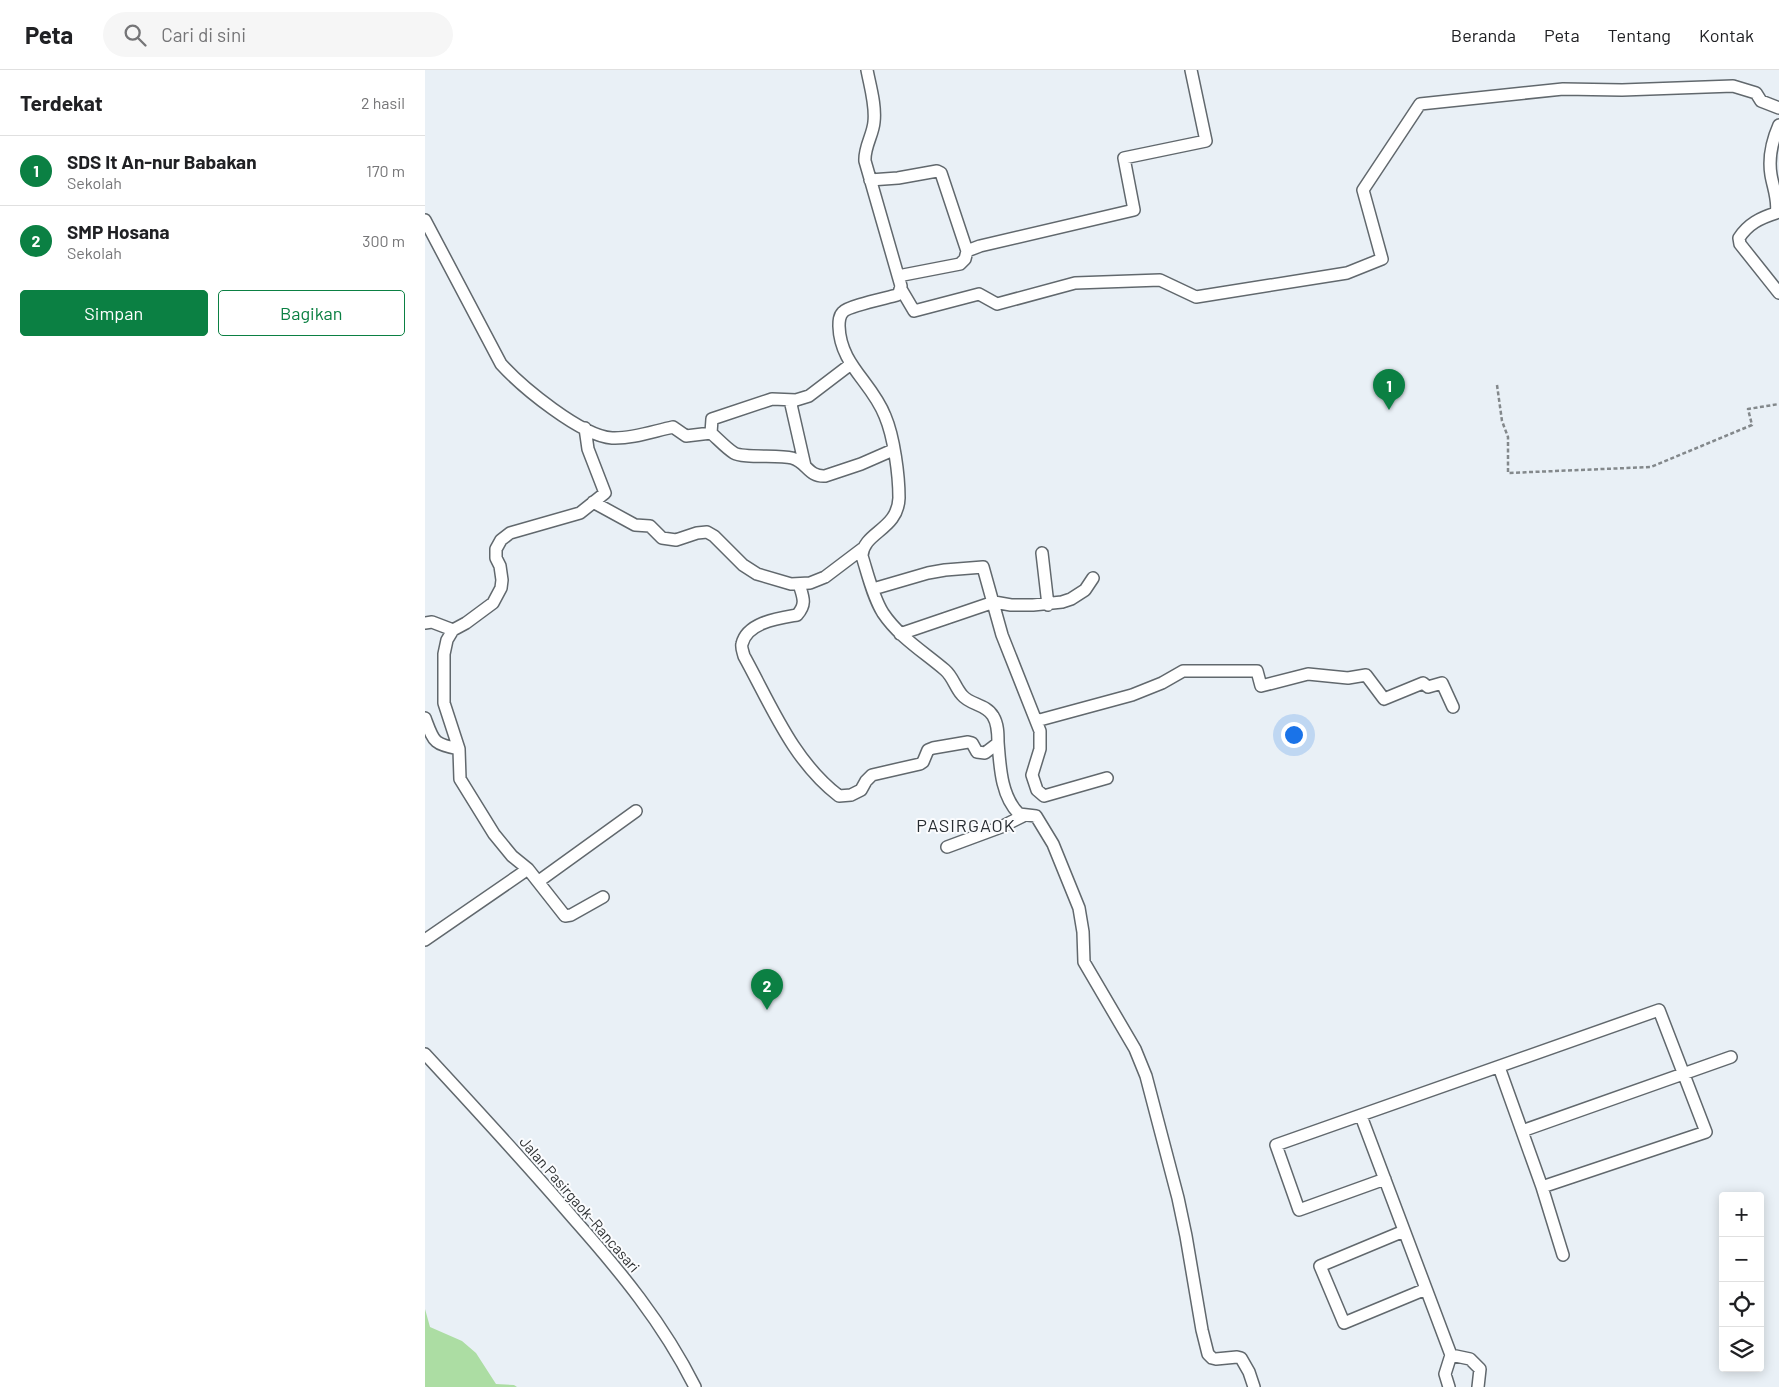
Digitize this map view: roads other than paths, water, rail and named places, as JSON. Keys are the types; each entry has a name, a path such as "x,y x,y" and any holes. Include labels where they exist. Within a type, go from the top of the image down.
{"street":[{"path":"867,70 874,116 873,129 865,156 901,289 914,311 979,294 997,304 1075,283 1160,280 1196,298 1347,273 1382,259 1363,190 1420,104 1563,89 1622,90 1733,86 1756,93 1761,101 1779,108"},
{"path":"967,251 980,246 1134,210 1124,158 1206,141 1191,70"},
{"path":"1779,125 1771,148 1771,173 1778,208 1776,213 1762,218 1749,226 1739,238 1740,244 1779,292"},
{"path":"870,180 898,178 937,171 941,174 967,251 965,259 960,264 898,276"},
{"path":"425,220 501,364 539,399 585,428 610,438 626,437 673,427 686,436 711,433 735,455 791,458 805,466 814,475 825,476 861,464 893,450"},
{"path":"593,502 635,524 650,526 662,538 676,540 697,533 707,532 743,565 757,574 774,580 799,584 810,583 825,576 863,549 897,513 898,490 888,423 882,407 844,353 839,321 845,310 897,295 901,289"},
{"path":"711,433 712,419 772,400 790,400 809,396 851,364"},
{"path":"790,400 805,466"},
{"path":"585,428 588,449 605,493 581,513 511,533 501,540 496,549 496,558 500,566 502,580 501,588 493,603 453,630 447,640 444,654 444,703 459,749 459,774 463,784 494,834 512,856 539,881 565,916 571,915 603,897"},
{"path":"863,549 862,556 884,614 900,634 953,679 965,698 989,711 996,722 1005,790 1012,806 1023,816"},
{"path":"1041,554 1048,605"},
{"path":"873,589 928,573 984,568 1003,635 1040,731 1040,749 1032,775 1037,790 1044,796 1107,778"},
{"path":"900,634 994,602 1048,605 1071,599 1085,590 1093,578"},
{"path":"799,584 803,598 803,608 797,615 777,618 755,627 742,644 744,656 784,733 824,785 839,796 851,795 861,790 865,781 872,775 920,764 923,762 928,750 933,748 968,742 972,743 977,752 985,753 999,743"},
{"path":"425,623 432,622 453,630"},
{"path":"1036,721 1132,695 1183,672 1197,670 1257,671 1261,686 1308,674 1348,678 1366,675 1384,699 1423,683 1429,687 1442,683 1453,707"},
{"path":"425,718 437,743 459,749"},
{"path":"539,881 636,811"},
{"path":"947,848 1001,827 1023,816 1036,816 1053,844 1080,912 1083,932 1083,962 1135,1048 1143,1068 1178,1198 1201,1330 1208,1354 1216,1359 1241,1358 1249,1372 1254,1387"},
{"path":"425,940 528,869"},
{"path":"1385,1179 1299,1210 1276,1145 1659,1010 1706,1132 1542,1187"},
{"name":"Jalan Pasirgaok–Rancasari","path":"425,1054 534,1172 623,1274 666,1335 684,1364 695,1387"},
{"path":"1522,1131 1731,1057"},
{"path":"1499,1067 1542,1187 1563,1255"},
{"path":"1361,1116 1451,1355 1445,1374 1449,1387"},
{"path":"1405,1230 1320,1266 1343,1323 1426,1289"},
{"path":"1451,1355 1470,1359 1480,1369 1478,1387"}],"place":[{"name":"SDS It An-nur Babakan","path":"1389,410"},
{"name":"SMP Hosana","path":"767,1010"}],"district":[{"name":"PASIRGAOK","path":"966,825"}]}
